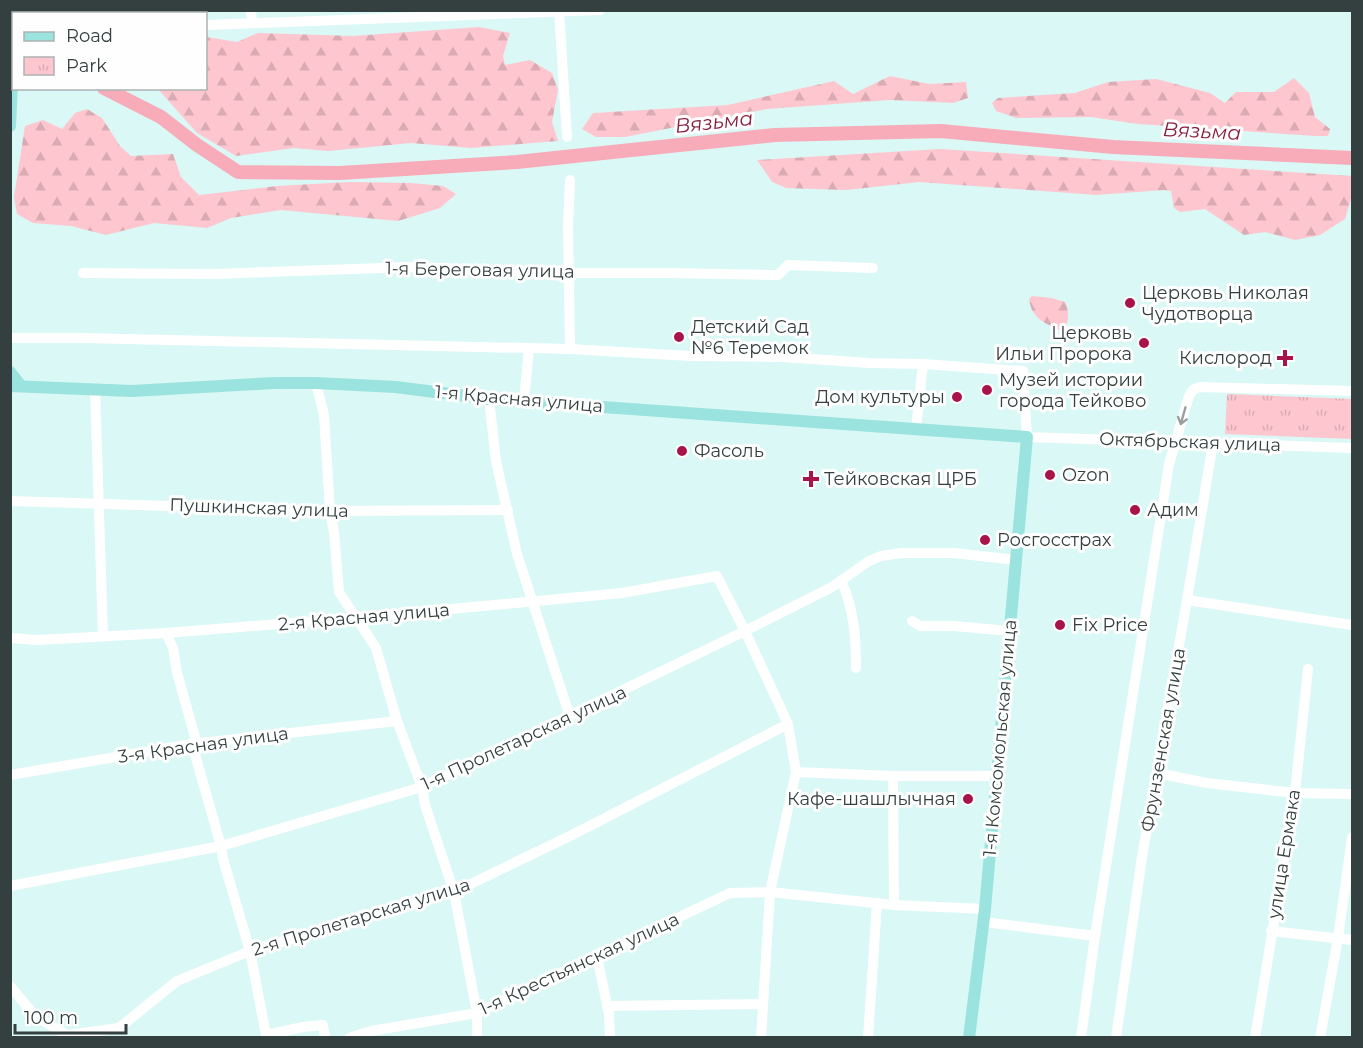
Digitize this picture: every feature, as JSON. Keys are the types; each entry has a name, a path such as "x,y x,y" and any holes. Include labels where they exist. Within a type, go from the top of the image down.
{"main road":[{"path":"10,126 12,76"},
{"path":"10,372 16,386"},
{"name":"1-я Красная улица","path":"16,386 132,391 274,383 396,387 489,399 1027,437"},
{"name":"1-я Комсомольская улица","path":"969,1038 985,916 1027,437"}],"street":[{"path":"251,10 252,23"},
{"path":"207,25 600,10"},
{"path":"559,11 567,137"},
{"path":"570,180 568,225 570,349"},
{"name":"1-я Береговая улица","path":"84,273 212,274 410,267 569,273 778,275 788,266 873,268"},
{"path":"10,338 570,349 690,356 782,357 1023,371 1027,437"},
{"path":"524,401 529,348"},
{"path":"916,429 923,364"},
{"path":"316,383 324,415 330,511 339,592 376,648 397,721 422,787 425,806 454,892 477,1013 477,1038"},
{"name":"Фрунзенская улица","path":"1082,1038 1095,936 1169,464 1189,396 1198,387 1353,391"},
{"path":"95,389 103,636"},
{"path":"489,399 496,461 517,554 570,717"},
{"name":"Октябрьская улица","path":"1027,437 1353,448"},
{"name":"Фрунзенская улица","path":"1116,1038 1142,857 1213,443"},
{"name":"Пушкинская улица","path":"10,501 330,511 508,510"},
{"name":"1-я Пролетарская улица","path":"10,886 221,846 422,787 745,631 832,587 869,561 881,556 901,553 954,553 1016,560"},
{"name":"2-я Красная улица","path":"10,638 38,640 166,633 355,618 622,593 717,576 745,631"},
{"path":"842,580 849,598 855,632 856,668"},
{"path":"1187,600 1353,625"},
{"path":"912,621 920,626 954,626 1009,631"},
{"path":"745,631 788,724 796,772 770,892 761,1038"},
{"path":"166,633 174,648 177,673 194,744 223,859 250,951 266,1035 323,1025 325,1038"},
{"name":"улица Ермака","path":"1255,1038 1295,793 1308,669"},
{"name":"3-я Красная улица","path":"10,775 194,744 397,721"},
{"name":"2-я Пролетарская улица","path":"10,986 34,1016 67,1035 119,1028 177,981 250,951 454,892 572,835 788,724"},
{"path":"796,772 997,777"},
{"path":"1157,773 1207,783 1295,793 1353,794"},
{"path":"893,776 894,904"},
{"path":"1320,1038 1353,838"},
{"name":"1-я Крестьянская улица","path":"349,1038 371,1031 477,1013 730,893 770,892 894,904 985,916 1095,936"},
{"path":"868,1038 877,903"},
{"path":"1271,931 1353,940"},
{"path":"597,957 607,1006 610,1038"},
{"path":"607,1006 763,1004"}],"green space":[{"path":"479,27 510,33 503,56 505,65 530,60 552,73 558,90 552,122 558,141 471,148 411,143 328,151 294,148 236,156 197,133 159,90 207,90 207,37 237,42 258,33 353,36"},
{"path":"890,76 929,84 966,82 968,98 953,103 890,100 767,109 625,137 596,137 582,129 593,113 728,105 834,81 853,94"},
{"path":"1294,78 1309,93 1315,117 1330,129 1328,136 1138,124 1091,117 1016,118 996,111 992,103 998,98 1075,93 1108,82 1156,79 1210,93 1225,103 1236,92 1274,92"},
{"path":"87,109 102,118 120,146 131,156 173,154 181,177 199,195 277,186 349,182 443,186 456,194 440,208 398,221 281,210 231,218 207,228 154,223 106,235 71,226 33,223 17,214 14,197 25,126 43,120 62,129 75,113"},
{"path":"940,149 1352,176 1352,198 1345,219 1320,235 1295,240 1265,232 1244,235 1205,209 1180,212 1174,208 1171,191 1096,195 919,182 846,190 786,188 772,182 757,160"},
{"path":"1032,296 1065,302 1068,317 1064,333 1037,317 1029,299"},
{"path":"1227,394 1352,399 1352,439 1225,434"}],"waterway":[{"name":"Вязьма","path":"108,90 161,117 197,145 238,172 340,173 517,162 775,135 941,131 1113,147 1352,158"}],"place":[{"name":"Церковь Николая Чудотворца","path":"1130,303"},
{"name":"Детский Сад №6 Теремок","path":"679,337"},
{"name":"Церковь Ильи Пророка","path":"1144,343"},
{"name":"Кислород","path":"1285,358"},
{"name":"Музей истории города Тейково","path":"987,390"},
{"name":"Дом культуры","path":"957,397"},
{"name":"Фасоль","path":"682,451"},
{"name":"Ozon","path":"1050,475"},
{"name":"Тейковская ЦРБ","path":"811,479"},
{"name":"Адим","path":"1135,510"},
{"name":"Росгосстрах","path":"985,540"},
{"name":"Fix Price","path":"1060,625"},
{"name":"Кафе-шашлычная","path":"968,799"}]}
